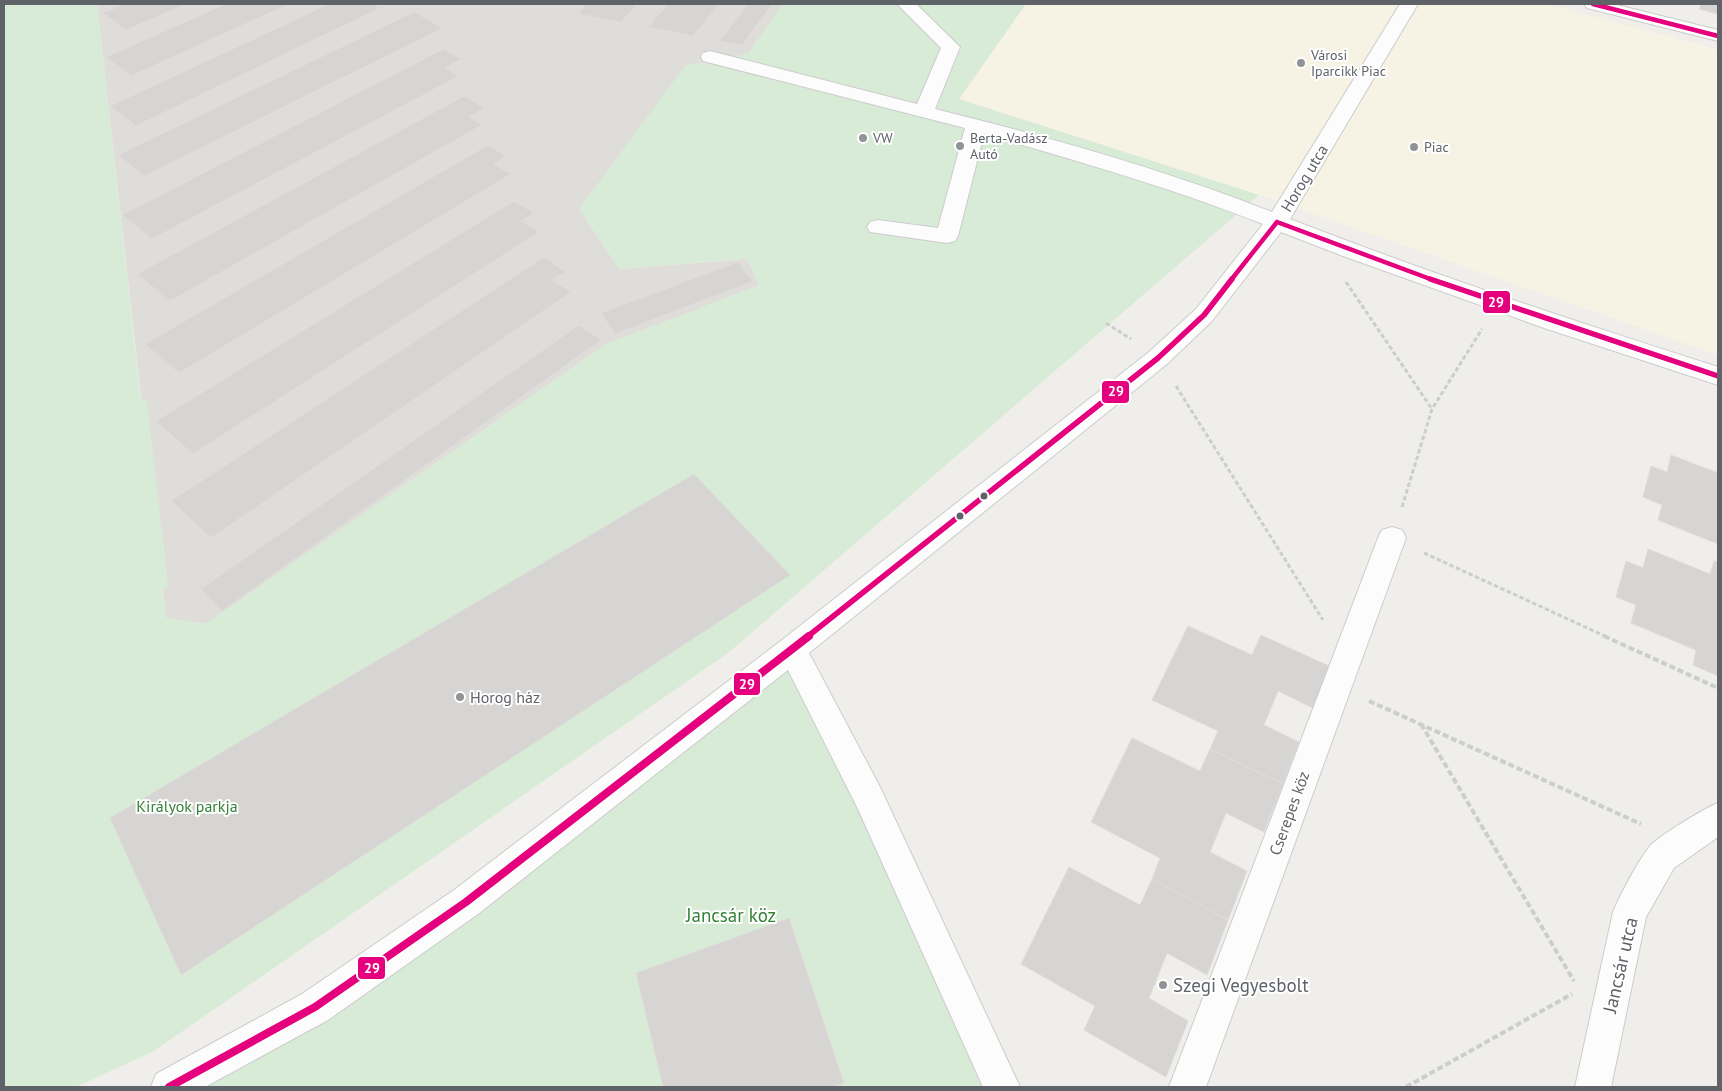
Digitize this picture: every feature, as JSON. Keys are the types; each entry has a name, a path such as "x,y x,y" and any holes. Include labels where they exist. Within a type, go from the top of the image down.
{"street":[{"path":"906,4 951,47 924,112"},
{"name":"Horog utca","path":"169,1087 316,1007 458,907 792,649 1158,358 1204,315 1278,222 1409,4"},
{"path":"1593,4 1718,36"},
{"path":"710,57 976,125 1144,174 1219,199 1351,251 1498,303 1718,376"},
{"path":"878,227 947,236 976,125"},
{"name":"Cserepes köz","path":"1187,1087 1392,538"},
{"path":"792,649 869,798 1002,1087"},
{"name":"Jancsár utca","path":"1593,1087 1630,912 1662,857 1718,818"}],"path":[{"path":"1351,251 1339,272 1432,409"},
{"path":"1498,303 1432,409 1392,538 1718,688"},
{"path":"1106,323 1158,358 1342,672 1421,724 1641,824"},
{"path":"1406,1087 1579,990 1421,724"}],"shaded area":[{"path":"97,4 783,4 748,54 685,66 619,269 747,259 760,285 605,345 206,624 166,618"},
{"name":"Piac","path":"1026,4 1546,4 1718,49 1718,355 1259,195 959,99"}],"green space":[{"name":"Királyok parkja","path":"4,4 97,4 141,401 147,400 168,586 162,589 166,618 206,624 605,345 759,285 747,259 619,269 579,209 685,66 748,54 783,4 1026,4 959,99 1259,195 728,653 154,1051 76,1087 4,1087"},
{"name":"Jancsár köz","path":"792,649 869,798 1002,1087 169,1087 316,1007"}],"building":[{"path":"125,4 186,4 126,30 103,13"},
{"path":"226,4 289,4 131,76 106,57"},
{"path":"329,4 372,4 380,8 136,126 110,106"},
{"path":"587,4 637,4 621,22 578,14"},
{"path":"668,4 719,4 693,36 648,27"},
{"path":"748,4 772,4 742,45 720,41"},
{"path":"1701,4 1718,4 1718,14 1699,9"},
{"path":"414,12 443,28 145,176 118,155"},
{"path":"443,49 461,59 445,68 459,76 152,239 122,215"},
{"path":"464,96 484,108 469,117 482,125 170,301 137,274"},
{"path":"488,145 506,156 494,164 511,174 179,373 145,344"},
{"path":"514,201 534,213 521,221 539,232 193,454 156,421"},
{"path":"544,257 565,272 552,280 571,292 211,538 171,501"},
{"path":"738,262 753,281 615,334 601,313"},
{"path":"579,325 601,340 222,611 201,589"},
{"path":"1671,455 1718,473 1718,544 1658,520 1662,505 1643,497 1651,466 1667,472"},
{"name":"Horog ház","path":"694,474 790,575 181,975 110,818"},
{"path":"1648,549 1710,574 1714,561 1718,562 1718,676 1693,665 1696,650 1631,623 1636,605 1616,597 1626,561 1643,568"},
{"path":"1188,626 1252,655 1261,635 1329,666 1313,708 1278,691 1264,725 1299,742 1283,784 1210,749 1218,731 1152,700"},
{"path":"1132,738 1200,771 1210,749 1283,784 1264,832 1226,813 1210,852 1247,871 1228,920 1152,879 1160,858 1091,822"},
{"path":"1069,867 1140,905 1152,879 1228,920 1207,975 1167,953 1149,998 1188,1021 1166,1077 1084,1030 1095,1006 1021,964"},
{"path":"789,918 844,1083 833,1087 663,1087 636,973"}],"transit line":[{"name":"29","path":"1593,4 1718,36"},
{"name":"29","path":"1277,222 1441,283 1718,376"},
{"name":"29","path":"169,1087 315,1007 466,902 792,649 1158,358 1204,315 1277,222"}],"place":[{"name":"Városi Iparcikk Piac","path":"1301,63"},
{"name":"VW","path":"863,138"},
{"name":"Berta-Vadász Autó","path":"960,146"},
{"name":"Piac","path":"1414,147"},
{"name":"Horog ház","path":"460,697"},
{"name":"Szegi Vegyesbolt","path":"1163,985"}]}
